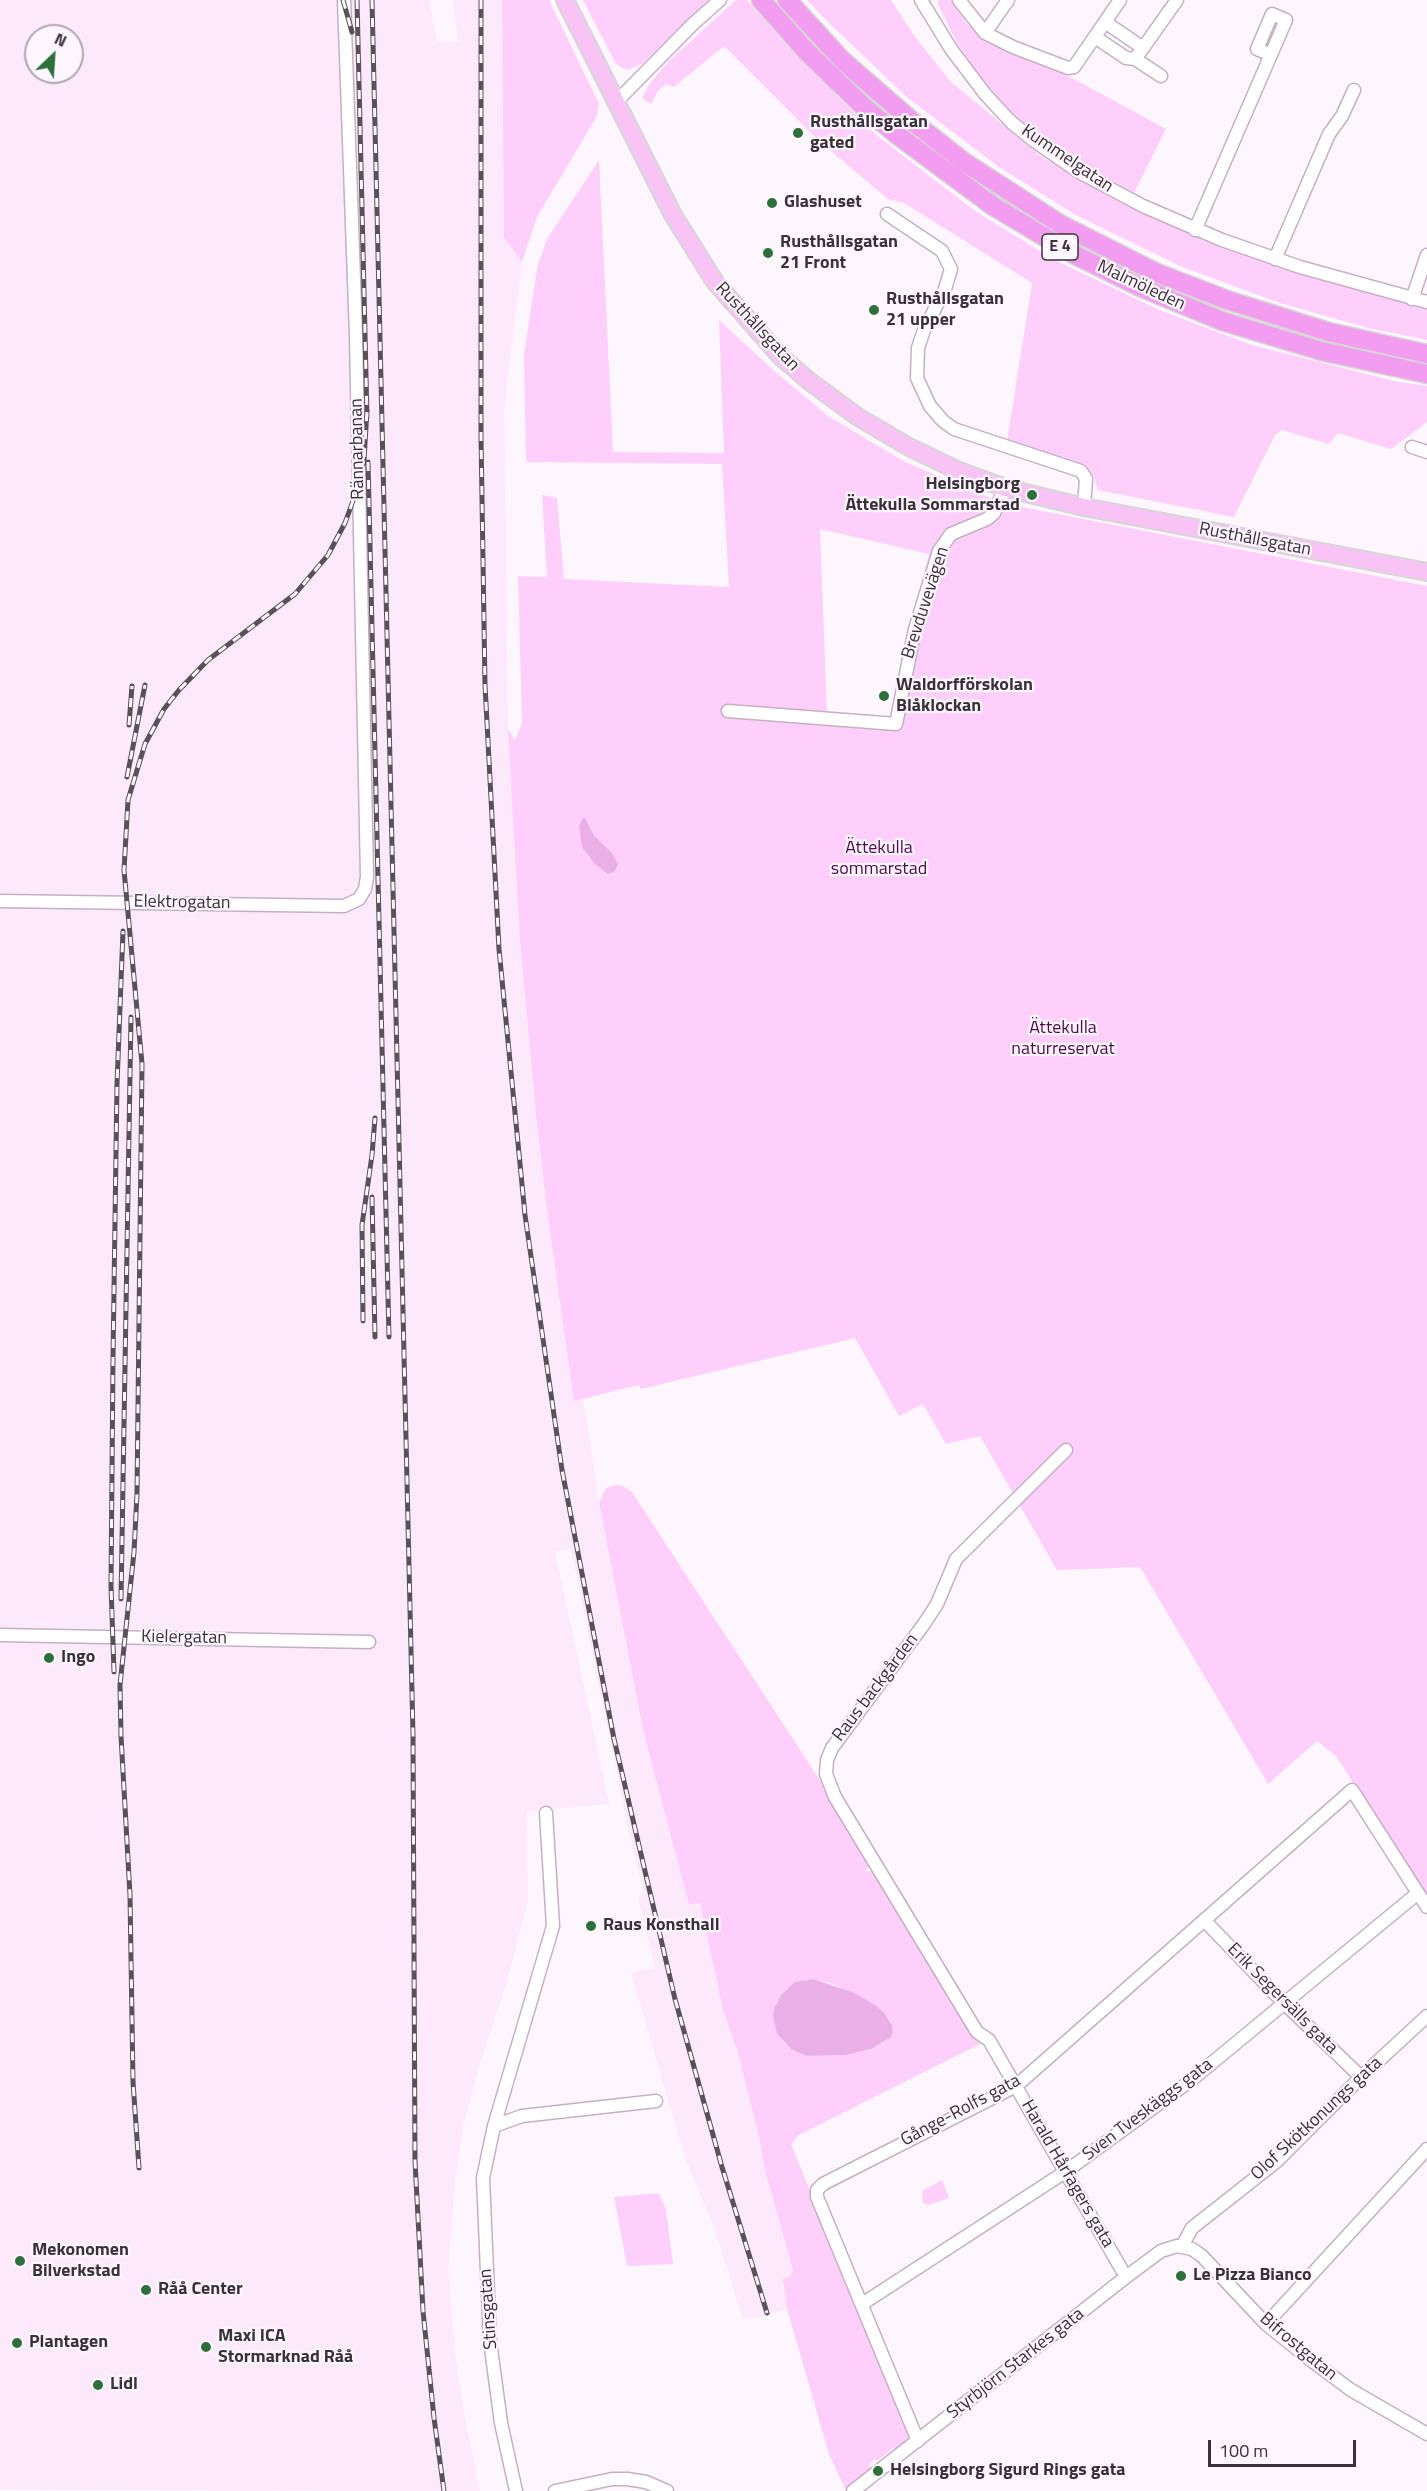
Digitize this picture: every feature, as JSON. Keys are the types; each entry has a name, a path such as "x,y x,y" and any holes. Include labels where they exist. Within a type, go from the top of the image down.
{"highway":[{"name":"Malmöleden","path":"761,0 808,53 865,108 896,134 984,200 1075,255 1140,287 1222,321 1321,351 1427,374"},
{"name":"Malmöleden","path":"787,0 843,61 912,121 964,162 1060,224 1157,273 1227,300 1329,332 1427,354"}],"main road":[{"name":"Rusthållsgatan","path":"565,0 673,215 697,256 733,305 780,356 836,402 888,435 959,471 1005,488 1084,507 1427,572"}],"street":[{"name":"Rännarbanan","path":"345,0 356,325 367,877 366,886 360,897"},
{"path":"617,101 720,0"},
{"name":"Kummelgatan","path":"921,0 951,49 985,94 1025,134 1088,177 1195,230 1275,259 1427,302"},
{"path":"959,0 985,33 1013,47 1068,68 1074,67 1120,0"},
{"path":"985,33 1008,0"},
{"path":"1135,59 1175,3"},
{"path":"1105,22 1143,48"},
{"path":"1095,37 1126,58 1135,59 1161,76"},
{"path":"1195,230 1271,55"},
{"path":"1275,259 1329,134 1342,116 1353,90"},
{"path":"887,214 942,251 951,269 945,289 924,330 918,348 917,378 930,406 943,421 954,429 1081,471 1086,479 1084,507"},
{"path":"1412,298 1427,255"},
{"path":"1412,447 1427,452"},
{"name":"Brevduvevägen","path":"728,711 896,724 915,629 939,551 951,534 987,519 994,513 1005,488"},
{"name":"Elektrogatan","path":"0,901 344,906 360,897"},
{"name":"Raus backgården","path":"989,2040 977,2032 906,1911 835,1797 828,1781 827,1760 832,1748 929,1618 956,1559 1066,1450"},
{"name":"Kielergatan","path":"0,1635 369,1642"},
{"name":"Gånge-Rolfs gata","path":"918,2441 817,2190 823,2184 1016,2086 1352,1790 1418,1893"},
{"name":"Stinsgatan","path":"516,2491 501,2423 489,2329 483,2178 494,2126 553,1926 546,1813"},
{"path":"1418,1893 1427,1907"},
{"name":"Sven Tveskäggs gata","path":"862,2304 1065,2172 1190,2080 1418,1893"},
{"name":"Erik Segersälls gata","path":"1204,1920 1284,2003 1361,2077"},
{"name":"Olof Skötkonungs gata","path":"1182,2246 1192,2228 1277,2161 1361,2077 1427,2016"},
{"name":"Harald Hårfagers gata","path":"989,2040 1126,2277"},
{"path":"494,2126 522,2116 656,2102"},
{"path":"1266,2324 1427,2149"},
{"name":"Styrbjörn Starkes gata","path":"853,2491 1126,2277 1161,2251 1172,2246 1182,2246"},
{"name":"Bifrostgatan","path":"1182,2246 1202,2256 1266,2324 1312,2361 1351,2390 1427,2434"},
{"path":"555,2491 612,2479 627,2479 646,2482 667,2491"}],"shaded area":[{"path":"0,0 429,0 437,41 459,42 452,0 502,0 504,238 522,262 504,408 508,729 531,1028 574,1357 643,1730 689,1905 700,1903 723,2010 738,2053 760,2141 764,2167 793,2270 790,2277 783,2279 787,2309 762,2317 743,2319 716,2233 685,2157 631,1973 655,1968 638,1897 644,1895 628,1828 571,1549 555,1551 609,1804 527,1811 528,1900 507,1981 464,2122 455,2181 448,2266 455,2352 465,2418 480,2491 0,2490"},
{"path":"583,818 594,836 612,853 618,864 615,871 608,874 595,864 582,847 579,826"},
{"path":"813,1979 852,1992 875,2005 892,2025 893,2033 890,2038 871,2049 846,2055 807,2056 791,2049 777,2034 773,2016 775,2006 782,1994 795,1982"}],"green space":[{"path":"502,0 549,0 599,104 597,116 537,217 522,262 504,238"},
{"path":"583,0 708,0 642,64 627,70 616,64"},
{"path":"736,0 747,0 789,48 875,134 975,211 1051,258 1159,310 1252,345 1394,381 1427,386 1427,422 1391,449 1338,433 1329,444 1282,430 1275,435 1234,517 1098,490 1094,477 1086,465 1007,441 1032,283 904,203 888,199 819,141 724,46 674,87 666,84 658,91 651,104 642,98 651,82 669,61"},
{"path":"807,0 891,0 915,37 951,82 1042,157 1120,202 1205,241 1278,267 1427,309 1427,340 1368,328 1277,302 1180,266 1076,215 999,167 908,98"},
{"path":"952,0 966,23 998,45 1072,78 1166,129 1134,193 1084,167 1018,119 986,84 958,45 937,2"},
{"name":"Ättekulla naturreservat","path":"599,160 613,452 724,453 719,320 828,416 903,461 990,498 1022,507 1427,586 1427,1898 1336,1756 1317,1741 1268,1784 1140,1567 1057,1570 980,1436 946,1444 923,1404 899,1416 855,1338 641,1389 639,1385 574,1401 547,1209 520,940 508,729 515,740 522,723 518,576 547,577 542,495 557,498 564,579 729,587 722,464 526,462 524,354 538,264 547,239","holes":["820,529 929,554 890,719 827,714"]},
{"path":"615,1485 623,1486 632,1492 870,1857 872,1864 864,1871 880,1872 980,2044 799,2135 791,2144 909,2434 906,2443 897,2450 894,2448 877,2461 875,2459 869,2464 871,2469 845,2489 829,2454 787,2309 783,2279 790,2277 793,2270 764,2167 760,2141 738,2053 723,2010 700,1903 689,1905 643,1730 599,1502 606,1488","holes":["806,1979 830,1983 875,2005 889,2019 893,2030 892,2035 871,2049 846,2055 807,2056 785,2044 777,2034 776,2002"]},
{"path":"942,2180 949,2198 929,2205 923,2203 922,2191"},
{"path":"659,2193 666,2210 673,2264 627,2266 614,2197"}],"railway":[{"path":"343,0 352,32"},
{"path":"357,0 367,417"},
{"path":"372,0 413,1734 415,2161 423,2311 444,2491"},
{"path":"481,0 481,436 485,685 499,949 525,1215 562,1470 614,1739 675,1999 722,2167 767,2313"},
{"path":"139,2168 133,2082 130,1895 120,1685 134,1552 137,1494 142,1064 124,870 128,800 145,744 164,709 179,690 208,660 295,594 328,555 345,523 358,487 364,460 367,410"},
{"path":"368,462 389,1337"},
{"path":"127,777 145,685"},
{"path":"129,725 132,686"},
{"path":"114,1672 111,1586 113,1358 117,1084 123,931"},
{"path":"121,1599 131,1017"},
{"path":"363,1321 362,1225 375,1118"},
{"path":"372,1197 375,1337"}],"place":[{"name":"Rusthållsgatan gated","path":"798,133"},
{"name":"Glashuset","path":"772,203"},
{"name":"Rusthållsgatan 21 Front","path":"768,253"},
{"name":"Rusthållsgatan 21 upper","path":"874,310"},
{"name":"Helsingborg Ättekulla Sommarstad","path":"1032,495"},
{"name":"Waldorfförskolan Blåklockan","path":"884,696"},
{"name":"Ingo","path":"49,1658"},
{"name":"Raus Konsthall","path":"591,1926"},
{"name":"Mekonomen Bilverkstad","path":"20,2261"},
{"name":"Le Pizza Bianco","path":"1181,2276"},
{"name":"Råå Center","path":"146,2290"},
{"name":"Plantagen","path":"17,2343"},
{"name":"Maxi ICA Stormarknad Råå","path":"206,2347"},
{"name":"Lidl","path":"98,2385"},
{"name":"Helsingborg Sigurd Rings gata","path":"878,2471"}],"park label":[{"name":"Ättekulla sommarstad","path":"879,859"}]}
